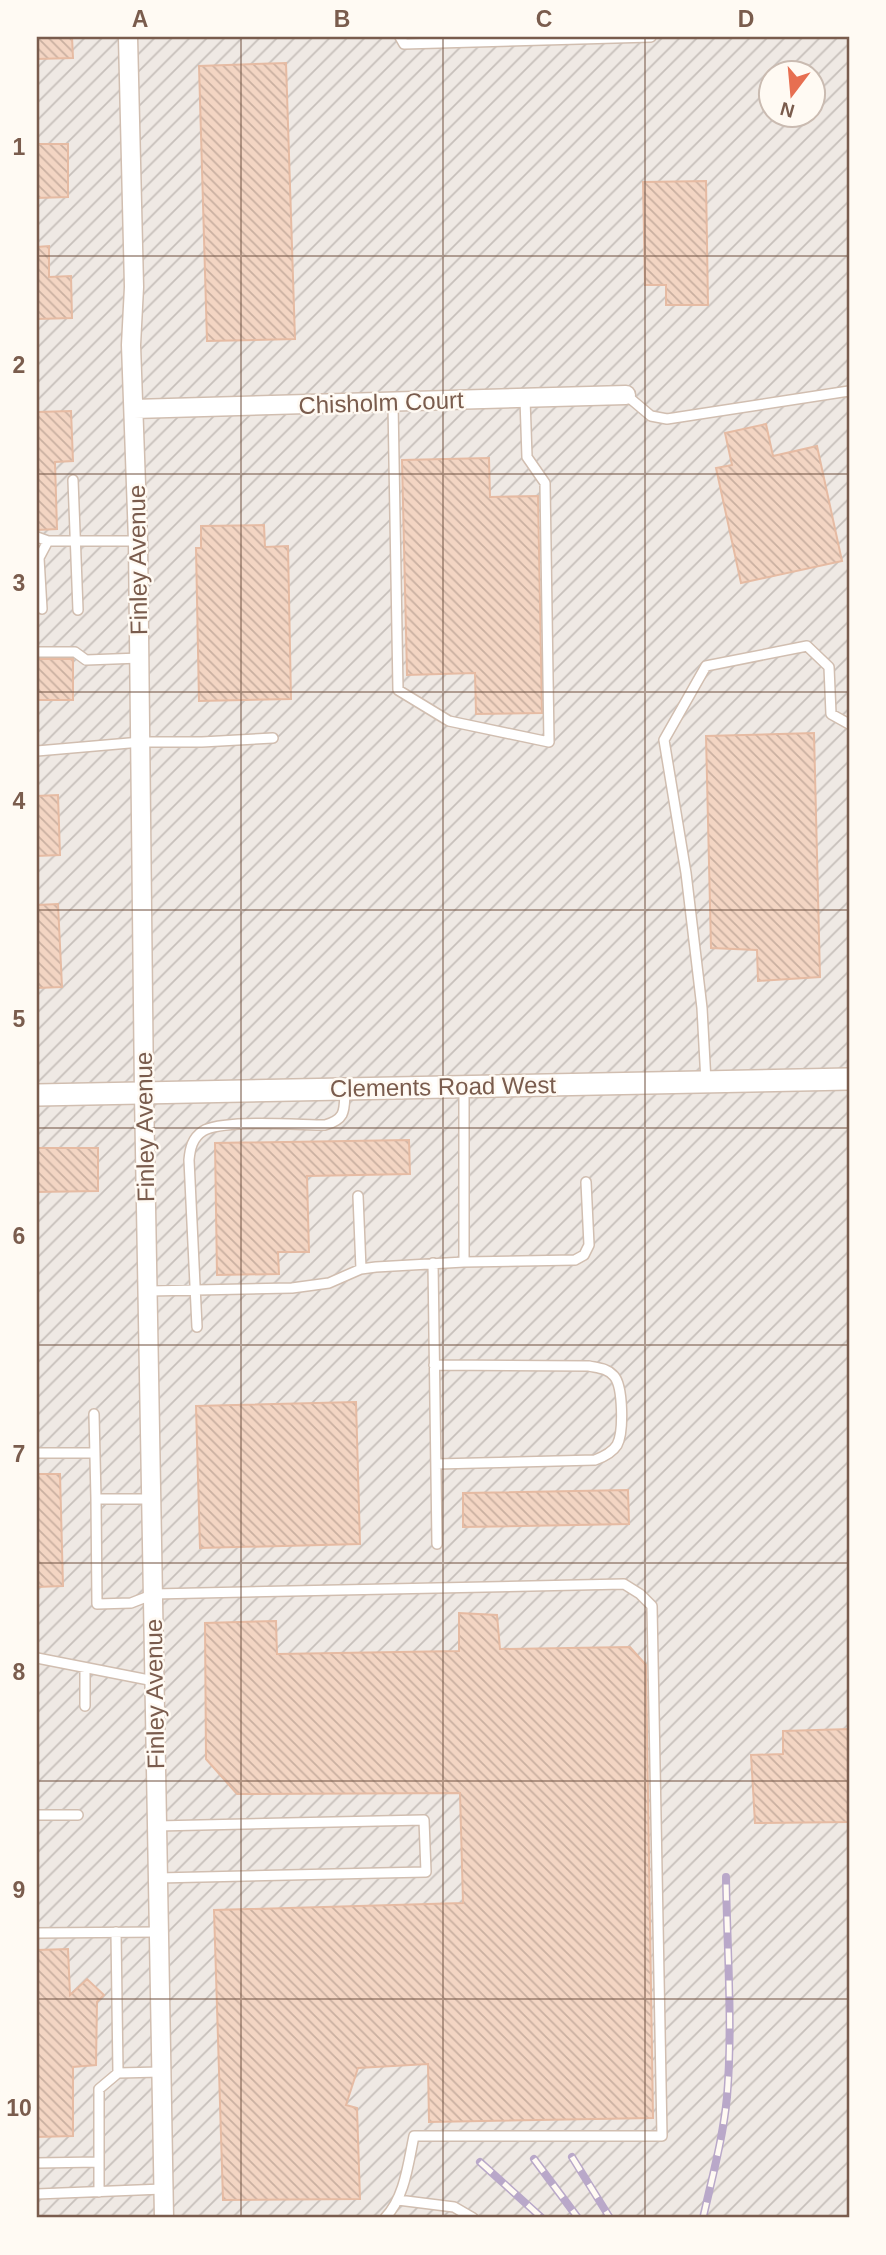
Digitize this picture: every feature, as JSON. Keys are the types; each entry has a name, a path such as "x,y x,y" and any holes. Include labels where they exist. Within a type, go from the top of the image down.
{"street":[{"name":"Finley Avenue","path":"128,37 164,2218"},
{"name":"Chisholm Court","path":"135,409 626,395"},
{"name":"Clements Road West","path":"37,1096 849,1079"}],"lane":[{"path":"400,37 404,44 651,37"},
{"path":"626,395 651,416 667,419 849,391"},
{"path":"393,403 398,690 449,721 548,742 545,483 527,457 525,398"},
{"path":"73,480 78,610"},
{"path":"37,537 48,541 138,541"},
{"path":"42,609 39,558 48,541"},
{"path":"706,1082 702,1008 688,887 664,740 706,666 807,646 830,667 831,714 849,724"},
{"path":"37,652 75,652 86,660 140,658"},
{"path":"37,751 141,742 274,738"},
{"path":"464,1088 464,1262"},
{"path":"197,1327 189,1160 190,1148 195,1138 214,1127 325,1125 340,1119 344,1110 345,1090"},
{"path":"149,1291 292,1288 329,1283 361,1269 464,1262 575,1259 584,1255 589,1245 586,1182"},
{"path":"358,1196 361,1269"},
{"path":"433,1264 437,1544"},
{"path":"434,1365 603,1368 613,1374 619,1384 621,1399 621,1433 617,1445 607,1455 595,1460 436,1464"},
{"path":"94,1414 97,1604 131,1604 153,1594 624,1584 652,1606 662,2136 414,2136 398,2200 385,2218"},
{"path":"37,1453 95,1453"},
{"path":"96,1499 152,1499"},
{"path":"37,1658 155,1681"},
{"path":"85,1668 85,1706"},
{"path":"37,1815 78,1815"},
{"path":"157,1826 424,1820 426,1872 158,1878"},
{"path":"37,1933 159,1931"},
{"path":"116,1932 118,2073"},
{"path":"99,2192 99,2089 118,2073 161,2073"},
{"path":"37,2163 99,2162"},
{"path":"37,2194 163,2189"},
{"path":"398,2200 454,2207 473,2218"}],"shaded area":[{"path":"37,37 849,37 849,2218 37,2218"}],"building":[{"path":"37,37 72,37 73,58 37,59"},
{"path":"286,63 295,339 207,341 199,66"},
{"path":"37,144 68,144 68,197 37,198"},
{"path":"706,181 708,305 666,305 666,285 645,285 643,182"},
{"path":"49,246 49,277 71,276 72,318 37,319 37,247"},
{"path":"71,411 73,461 55,462 57,529 37,530 37,412"},
{"path":"766,424 773,456 817,446 842,561 741,583 716,468 732,465 725,433"},
{"path":"489,458 490,497 538,496 542,713 476,714 475,673 407,675 402,460"},
{"path":"264,525 265,547 288,546 291,699 199,701 196,548 201,548 201,526"},
{"path":"37,659 73,659 73,700 37,700"},
{"path":"814,733 820,977 758,981 757,950 711,948 706,736"},
{"path":"58,795 60,855 37,856 37,796"},
{"path":"58,904 62,987 37,988 37,905"},
{"path":"409,1140 410,1174 307,1176 309,1252 278,1252 279,1274 217,1275 215,1143"},
{"path":"37,1148 98,1148 98,1191 37,1192"},
{"path":"356,1402 360,1544 200,1548 196,1406"},
{"path":"37,1474 60,1474 63,1586 37,1587"},
{"path":"628,1490 629,1524 463,1527 463,1493"},
{"path":"459,1613 497,1615 500,1649 630,1647 646,1665 653,2118 429,2122 428,2064 358,2068 346,2105 357,2108 360,2199 223,2200 214,1910 463,1903 460,1793 237,1794 206,1759 205,1623 276,1621 277,1654 459,1651"},
{"path":"849,1729 849,1822 755,1823 751,1755 783,1754 783,1731"},
{"path":"68,1949 70,1995 87,1979 104,1995 97,2002 96,2065 73,2067 73,2136 37,2137 37,1950"}],"railway":[{"path":"703,2218 720,2143 729,2070 726,1877"},
{"path":"572,2157 610,2218"},
{"path":"534,2159 578,2218"},
{"path":"480,2162 542,2218"}]}
